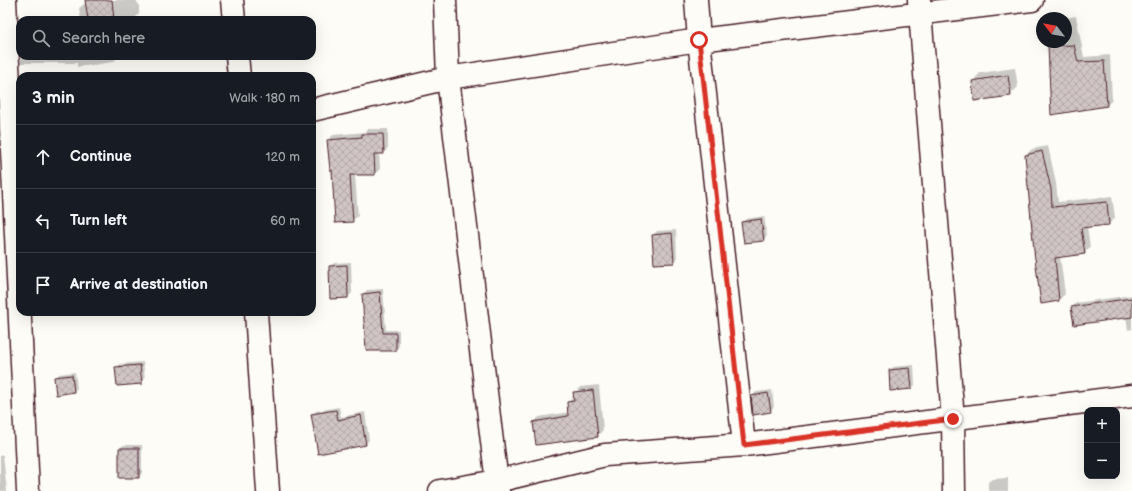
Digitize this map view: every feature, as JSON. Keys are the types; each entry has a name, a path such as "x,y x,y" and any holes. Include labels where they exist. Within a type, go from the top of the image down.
{"street":[{"path":"5,0 16,261"},
{"path":"232,0 234,16"},
{"path":"444,0 448,78 497,486"},
{"path":"696,0 699,40 744,445"},
{"path":"316,109 448,78 919,7 1032,0"},
{"path":"919,7 953,419 954,491"},
{"path":"237,60 239,72"},
{"path":"19,316 28,491"},
{"path":"256,316 268,491"},
{"path":"440,491 497,486 605,455 744,445 1132,396"}],"building":[{"path":"85,0 112,0 114,16 87,16"},
{"path":"1072,45 1074,45 1078,62 1104,61 1107,106 1051,115 1048,48 1072,48"},
{"path":"1008,75 1011,96 974,101 972,81"},
{"path":"362,134 383,134 384,154 374,154 375,175 350,175 353,222 335,223 332,170 330,170 327,140 362,137"},
{"path":"1042,151 1051,189 1052,207 1107,202 1109,225 1081,228 1085,254 1055,258 1059,301 1041,304 1034,251 1025,155"},
{"path":"761,219 764,241 744,243 741,222"},
{"path":"672,233 674,263 654,264 652,235"},
{"path":"347,265 348,298 330,299 329,266"},
{"path":"380,292 383,333 396,333 396,351 367,351 366,349 362,294"},
{"path":"1132,298 1132,317 1074,325 1071,307"},
{"path":"140,365 142,384 117,386 115,367"},
{"path":"910,368 912,389 890,391 889,370"},
{"path":"72,375 74,392 56,395 54,377"},
{"path":"593,390 598,437 536,445 533,422 568,416 567,402 574,401 573,392"},
{"path":"768,393 771,412 753,415 751,396"},
{"path":"336,410 338,420 361,415 366,445 318,454 311,414"},
{"path":"119,448 139,448 139,478 119,478"}],"route":[{"path":"699,40 744,445 953,419"}]}
